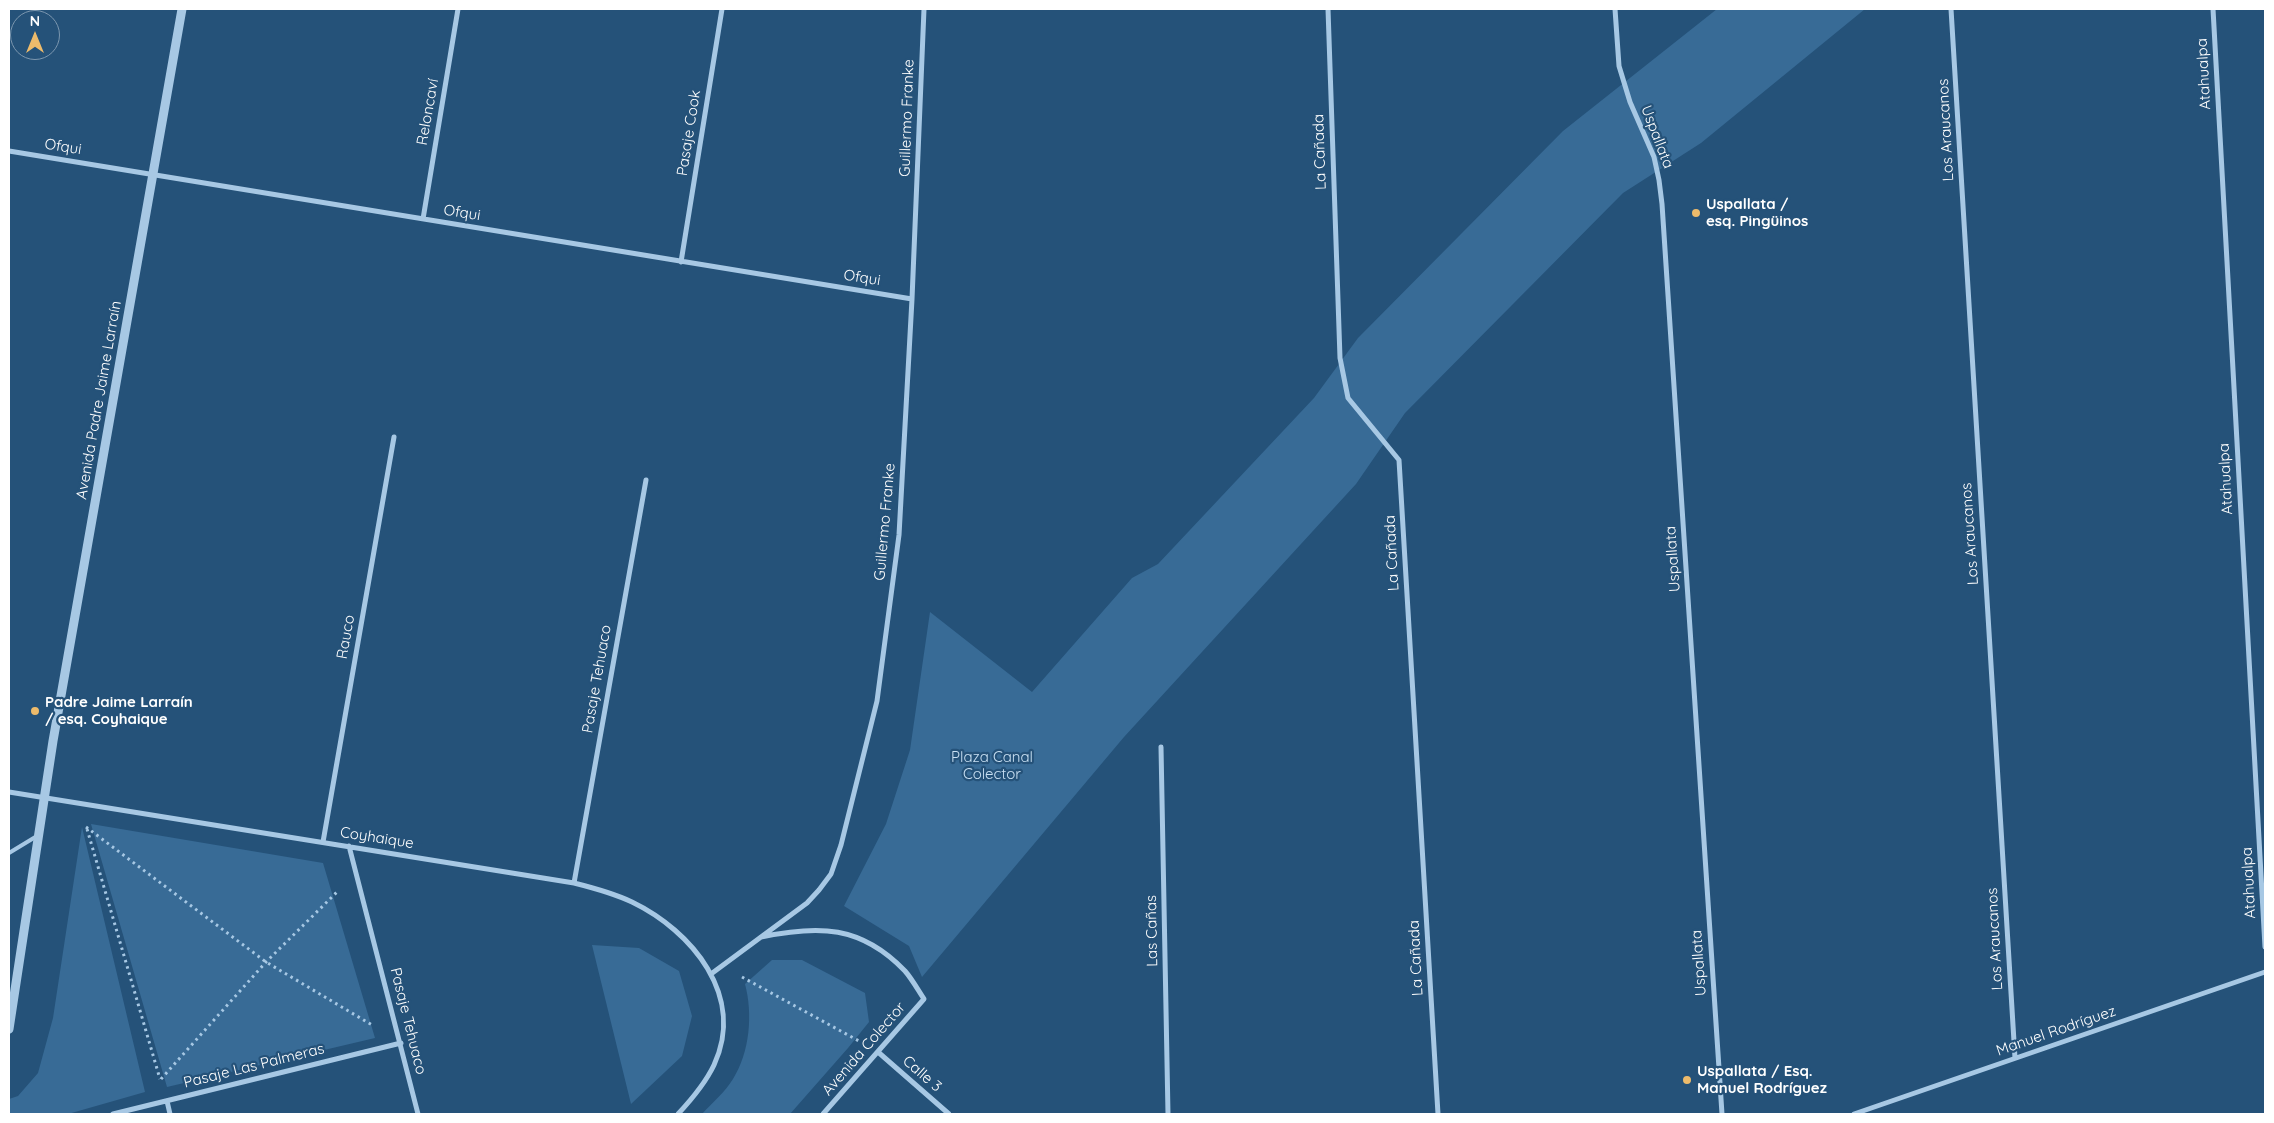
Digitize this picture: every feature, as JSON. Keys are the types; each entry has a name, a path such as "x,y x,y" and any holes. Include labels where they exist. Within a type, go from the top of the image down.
{"street":[{"name":"Avenida Padre Jaime Larraín","path":"9,1029 53,741 182,9"},
{"name":"Reloncaví","path":"423,219 458,9"},
{"name":"Pasaje Cook","path":"681,262 722,9"},
{"name":"Guillermo Franke","path":"712,974 757,938 807,903 830,874 853,805 878,701 899,535 912,299 924,9"},
{"name":"La Cañada","path":"1328,9 1340,358 1348,398 1399,460 1438,1114"},
{"name":"Uspallata","path":"1615,9 1619,66 1630,102 1654,157 1660,180 1722,1114"},
{"name":"Los Araucanos","path":"1951,9 2015,1058"},
{"name":"Atahualpa","path":"2212,9 2265,948"},
{"name":"Ofqui","path":"9,151 912,299"},
{"name":"Rauco","path":"323,842 394,437"},
{"name":"Pasaje Tehuaco","path":"574,883 646,480"},
{"name":"Las Cañas","path":"1161,747 1168,1114"},
{"name":"Coyhaique","path":"9,792 574,883 604,890 625,899 659,918 697,952 712,974"},
{"name":"Pasaje Tehuaco","path":"349,846 418,1114"},
{"name":"Avenida Colector","path":"757,938 798,930 824,929 852,935 878,948 906,972 924,1000 823,1114"},
{"name":"Manuel Rodríguez","path":"1854,1114 2265,972"},
{"path":"678,1114 704,1084 714,1064 721,1042 723,1018 720,995 712,974"},
{"name":"Pasaje Las Palmeras","path":"113,1114 401,1042"},
{"name":"Calle 3","path":"878,1052 949,1114"},
{"path":"167,1101 170,1114"}],"lane":[{"path":"9,853 39,835"}],"path":[{"path":"80,823 266,962 401,1042"},
{"path":"87,828 167,1101"},
{"path":"160,1080 266,962 356,873"},
{"path":"721,966 878,1052"}],"green space":[{"name":"Plaza Canal Colector","path":"1717,9 1865,9 1701,143 1623,193 1405,413 1356,484 1124,737 922,977 909,946 844,906 886,824 910,750 930,612 1032,692 1132,578 1158,564 1314,398 1358,338 1563,131"},
{"path":"91,824 323,863 375,1038 167,1087"},
{"path":"82,827 145,1092 68,1114 9,1114 9,1099 18,1096 38,1073 53,1018"},
{"path":"592,945 639,948 679,971 692,1016 682,1056 631,1104"},
{"path":"772,960 802,960 865,993 869,1022 790,1114 702,1114 730,1084 743,1057 749,1020 745,984"}],"place":[{"name":"Uspallata / esq. Pingüinos","path":"1696,213"},
{"name":"Padre Jaime Larraín / esq. Coyhaique","path":"35,711"},
{"name":"Uspallata / Esq. Manuel Rodríguez","path":"1687,1080"}]}
